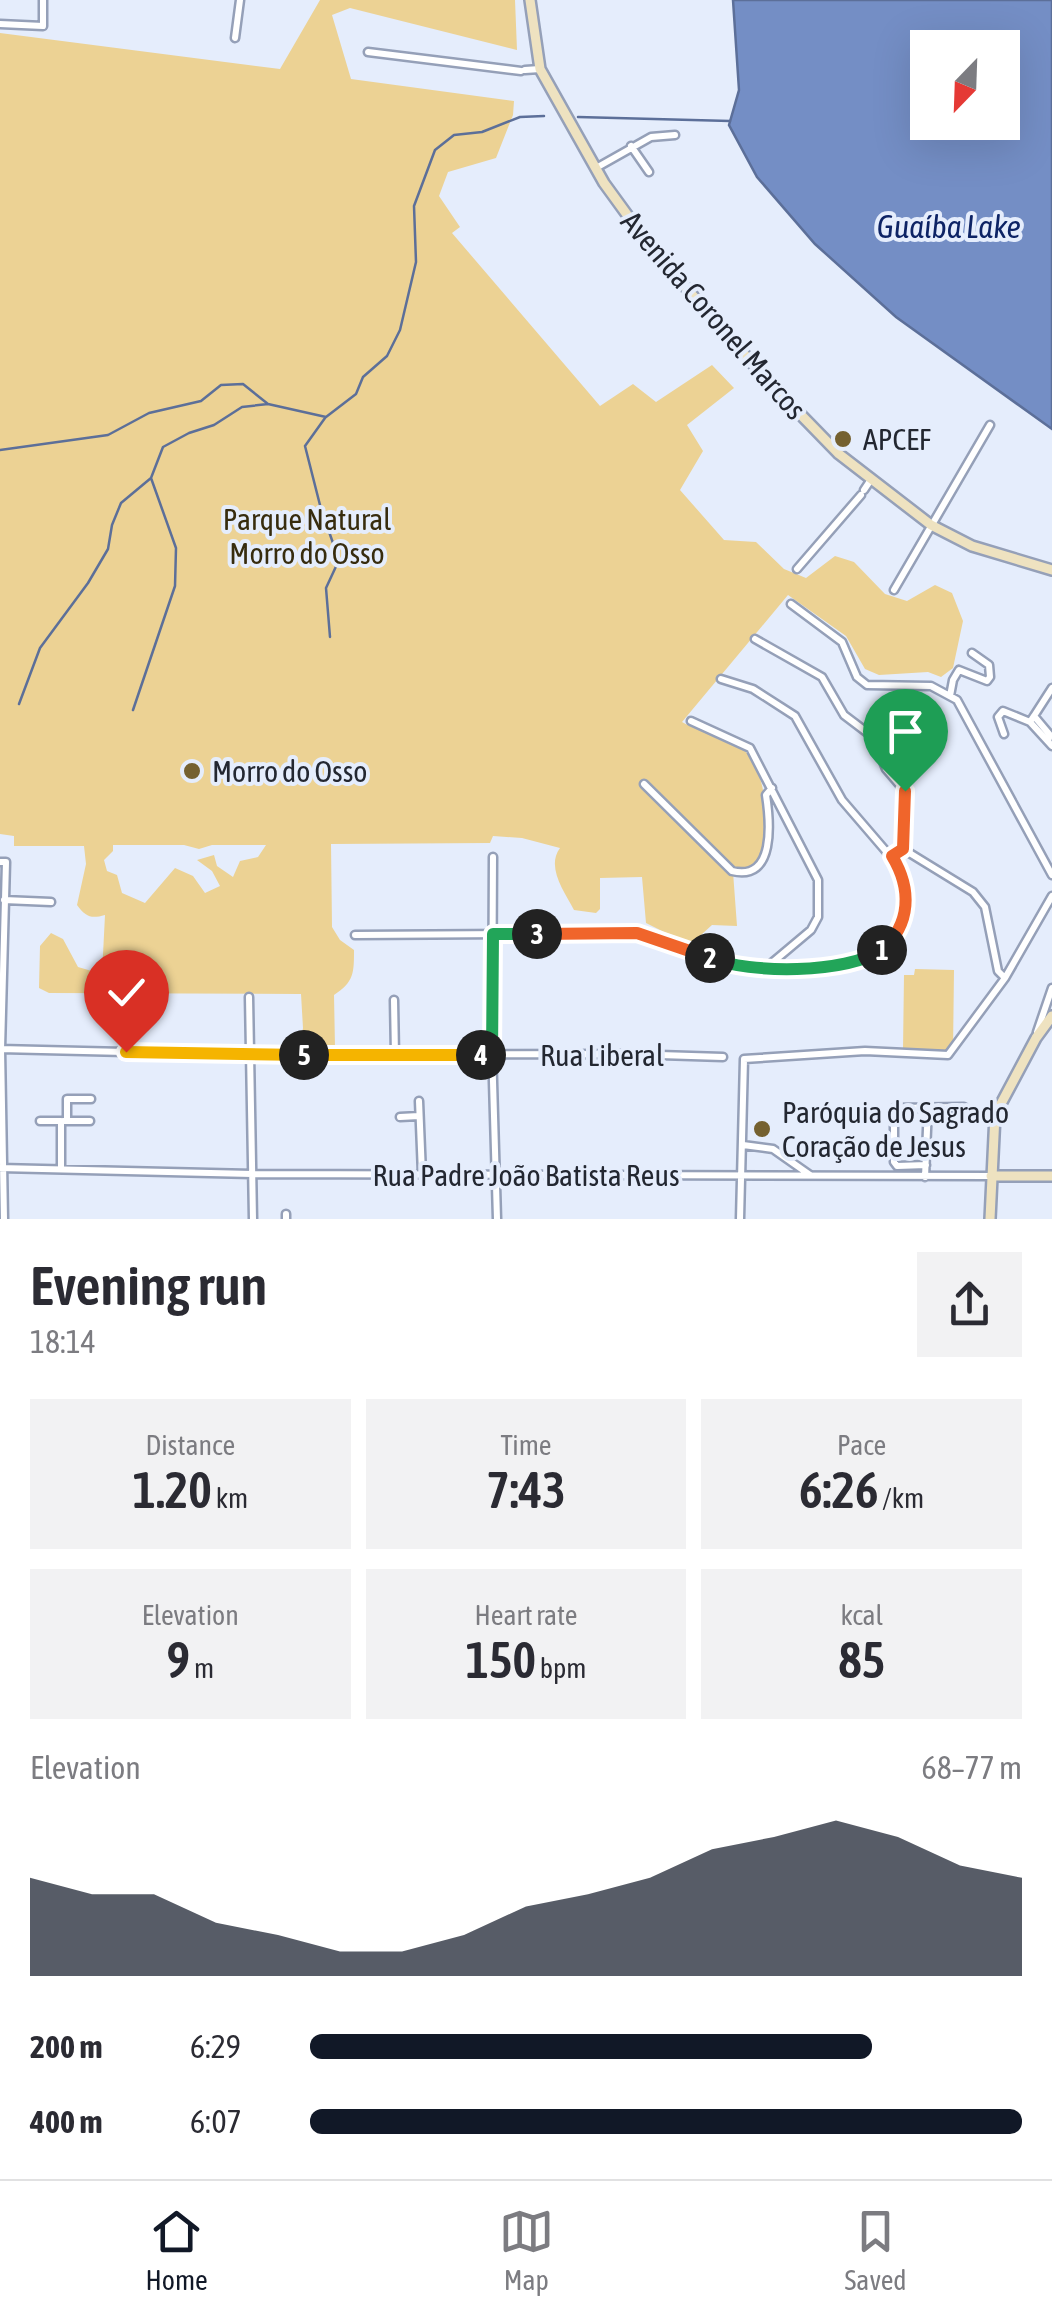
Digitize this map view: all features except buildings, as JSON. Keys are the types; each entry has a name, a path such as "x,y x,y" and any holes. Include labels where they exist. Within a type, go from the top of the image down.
{"main road":[{"name":"Avenida Coronel Marcos","path":"530,0 540,69 596,168 652,249 865,489 972,546 1052,570"},
{"path":"990,1219 995,1115 1052,1016"},
{"name":"Rua Padre João Batista Reus","path":"991,1176 1052,1176"}],"street":[{"path":"0,24 43,26 42,0"},
{"path":"235,38 240,0"},
{"path":"368,52 523,71 540,69"},
{"path":"596,168 650,137 675,135"},
{"path":"632,146 649,172"},
{"path":"894,590 990,425"},
{"path":"798,569 865,489"},
{"path":"791,604 842,642 857,677 867,685 930,686 958,701 1052,875"},
{"path":"755,640 822,677 843,715 873,736 886,769 905,791 903,849"},
{"path":"950,696 952,680 959,670 980,680 990,678 988,665 972,654"},
{"path":"355,935 637,933 726,964 766,968 839,966 880,952 894,939 906,907 907,890 892,856 842,800 795,716 752,688 721,679"},
{"path":"1032,719 1052,688"},
{"path":"1004,734 998,717 1003,711 1032,719 1050,744"},
{"path":"691,721 750,748 818,880 818,917 811,930 766,968"},
{"path":"644,784 732,872 748,873 764,858 770,824 766,794 772,788"},
{"path":"892,856 903,849"},
{"path":"903,849 973,892 986,907 998,971 1005,978"},
{"path":"493,858 496,1219"},
{"path":"3,862 0,1049 4,1219"},
{"path":"740,1219 744,1059 865,1052 948,1055 1005,978 1052,896"},
{"path":"4,900 51,902"},
{"path":"1036,1038 1052,988"},
{"path":"249,997 253,1219"},
{"path":"394,1000 396,1055"},
{"name":"Rua Liberal","path":"0,1049 250,1055 724,1057"},
{"path":"61,1169 67,1099 91,1099"},
{"path":"419,1101 422,1174"},
{"path":"926,1165 897,1166 894,1162 895,1106 964,1107"},
{"path":"925,1176 928,1106"},
{"path":"400,1117 420,1116"},
{"path":"40,1121 90,1120"},
{"path":"743,1145 773,1150 812,1176"},
{"name":"Rua Padre João Batista Reus","path":"2,1168 252,1174 991,1176"}],"green space":[{"name":"Parque Natural Morro do Osso","path":"320,0 515,0 517,50 350,8 332,15 351,79 514,101 513,115 496,158 448,172 439,196 460,227 452,233 600,406 633,384 656,402 712,365 734,388 687,425 703,451 680,490 724,540 756,542 784,569 806,578 835,556 854,562 885,594 907,601 935,585 952,593 963,621 953,668 941,677 928,672 879,675 865,669 846,636 788,595 682,722 746,752 759,776 766,810 760,858 754,869 733,872 737,926 712,925 690,945 646,923 642,877 600,878 600,909 596,913 574,910 556,871 560,848 522,838 493,836 490,843 331,844 332,927 340,940 354,950 352,976 334,995 335,1047 304,1048 300,1044 301,994 49,993 39,988 40,946 51,933 63,939 78,967 102,974 105,915 89,916 77,905 86,864 84,846 14,846 14,836 0,834 0,33 280,69","holes":["113,845 184,845 199,849 212,845 266,845 258,857 240,861 233,877 217,866 214,855 197,860 212,871 220,886 205,893 193,876 175,868 145,903 122,893 117,875 107,871 104,860 113,851"]},
{"path":"915,969 954,970 953,1051 903,1050 904,975 914,975"}],"water":[{"name":"Guaíba Lake","path":"733,0 1052,0 1052,429 896,317 815,244 757,177 729,125 739,90"}],"waterway":[{"path":"133,710 175,586 176,548 151,478 163,447 214,425 242,407 268,404 326,417 356,394 363,377 387,356 400,330 416,262 414,206 435,150 454,135 482,132 520,117 544,116"},
{"path":"578,117 730,121"},
{"path":"0,450 108,435 149,413 201,401 221,385 243,384 268,404"},
{"path":"325,418 305,446 339,560 326,588 330,637"},
{"path":"19,704 40,648 108,549 121,503 151,478"}],"place":[{"name":"APCEF","path":"843,439"},
{"name":"Morro do Osso","path":"192,771"},
{"name":"Paróquia do Sagrado Coração de Jesus","path":"762,1129"}],"route":[{"path":"126,1052 492,1055 493,934 637,933 726,964 766,968 839,966 868,958 894,939 906,907 907,890 892,856 903,849 906,838 905,791"}]}
